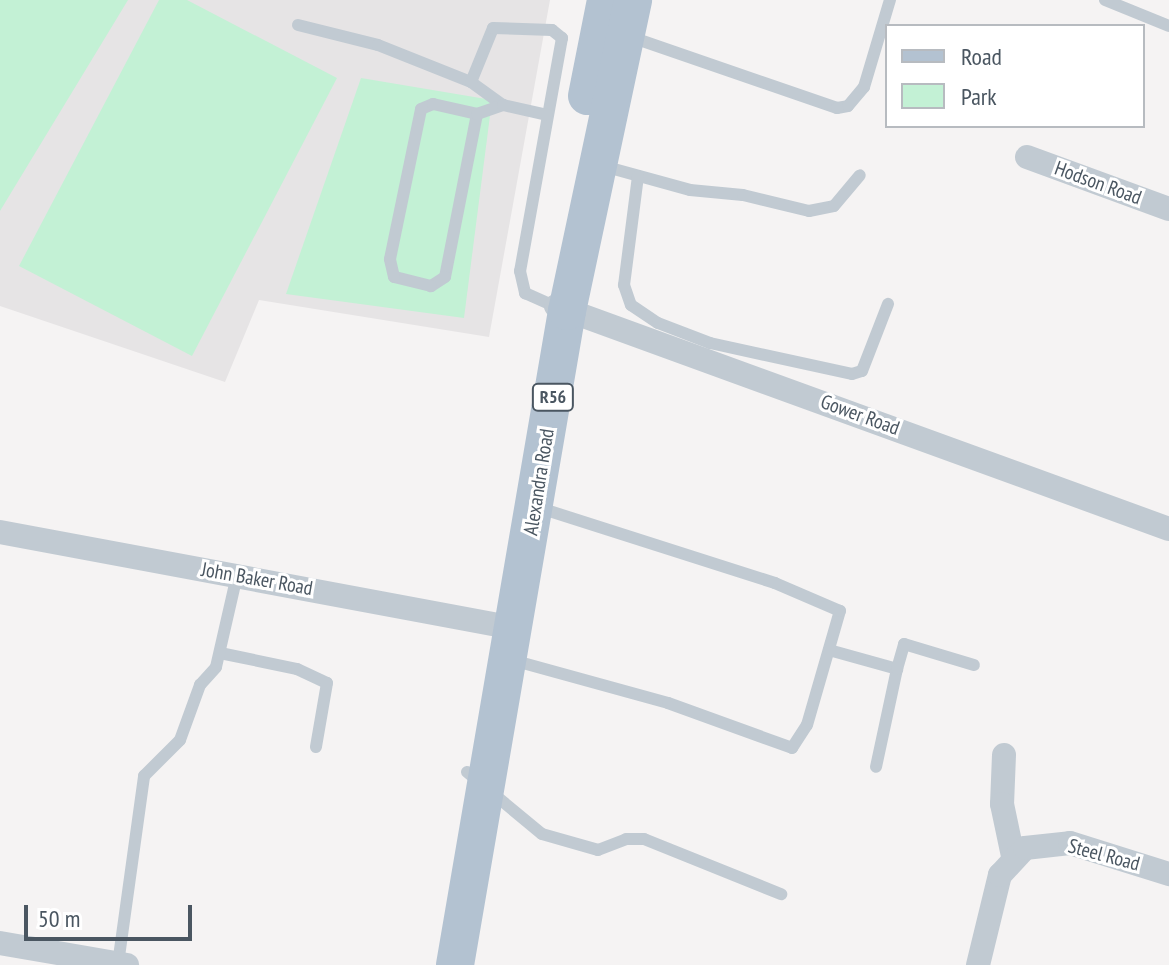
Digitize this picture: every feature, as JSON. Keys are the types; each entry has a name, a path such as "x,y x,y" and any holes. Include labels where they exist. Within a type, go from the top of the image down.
{"main road":[{"name":"Alexandra Road","path":"432,965 535,506 559,307 596,164 615,15"},
{"name":"Alexandra Road","path":"506,636 559,307 615,15"},
{"name":"Alexandra Road","path":"455,965 476,779"}],"street":[{"name":"Hodson Road","path":"1027,157 1169,209"},
{"name":"Gower Road","path":"559,307 1169,529"},
{"name":"John Baker Road","path":"0,532 237,575 506,636"},
{"path":"978,965 995,889 1013,856 1002,804 1004,755"},
{"name":"Steel Road","path":"1013,856 1039,842 1070,843 1168,867"},
{"path":"0,943 123,964"}],"lane":[{"path":"615,15 837,108 848,106 864,87 890,0"},
{"path":"1105,0 1169,26"},
{"path":"298,25 378,45 471,82 503,105 547,115"},
{"path":"471,82 493,28 552,30 562,38 520,271 525,293 559,307"},
{"path":"477,114 445,277 431,286 394,277 390,259 421,109 433,104 477,114 503,105"},
{"path":"596,164 638,176 809,211 834,206 860,175"},
{"path":"638,176 624,285 631,305 658,323 710,343 852,374 862,371 888,304"},
{"path":"506,636 668,703 792,748 807,725 840,611 829,603 535,506"},
{"path":"123,964 144,776 180,740 200,685 216,667 237,575"},
{"path":"876,767 904,644 911,643 974,665"},
{"path":"829,650 897,669"},
{"path":"220,653 297,669 327,683 316,747"},
{"path":"476,779 542,834 598,850 618,841 644,839 781,894"}],"shaded area":[{"path":"0,0 550,0 489,337 259,300 225,382 0,306"}],"green space":[{"path":"0,0 128,0 0,211"},
{"path":"159,0 187,0 337,78 192,356 19,266"},
{"path":"361,78 492,100 464,318 286,294"}]}
